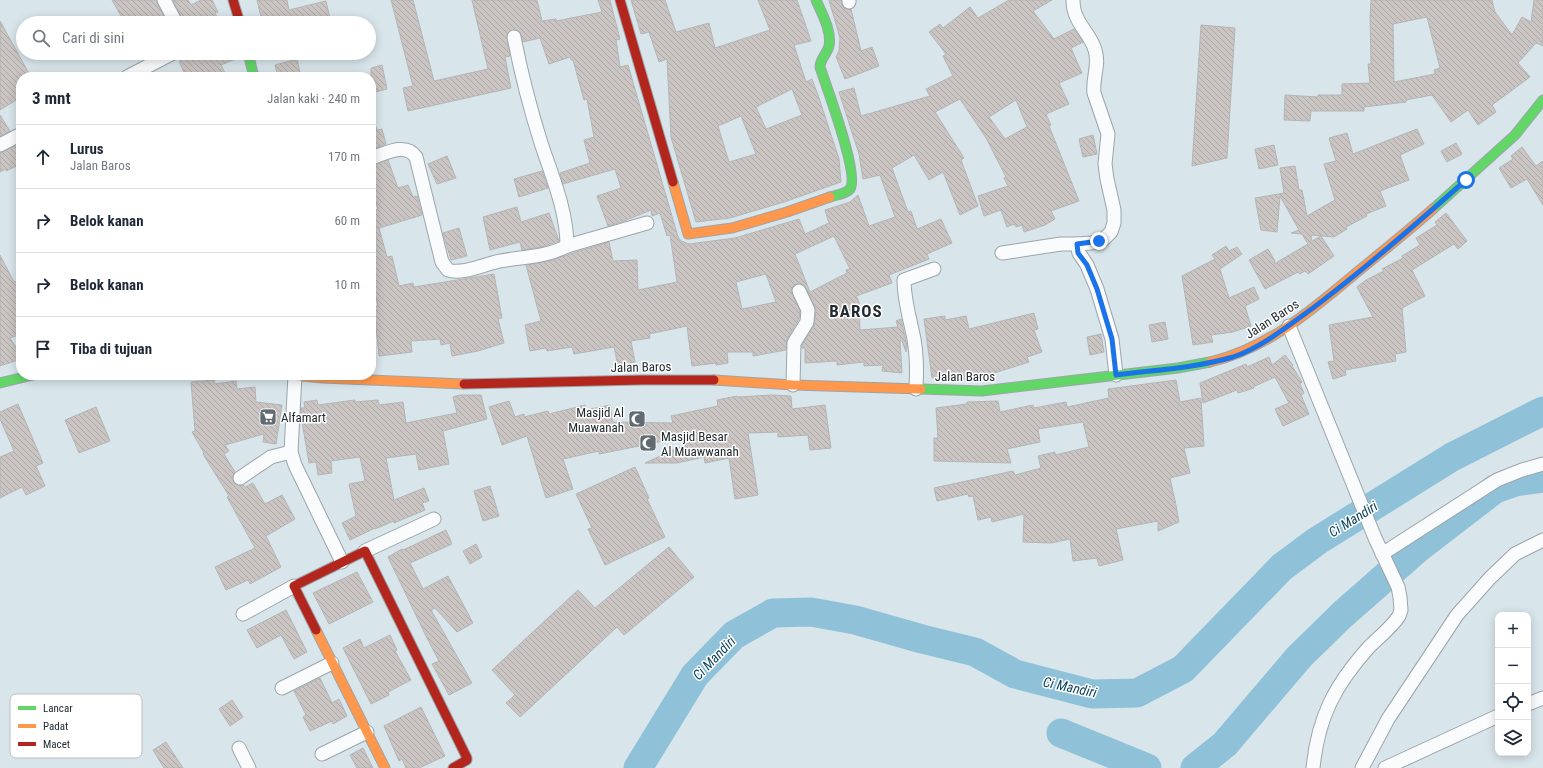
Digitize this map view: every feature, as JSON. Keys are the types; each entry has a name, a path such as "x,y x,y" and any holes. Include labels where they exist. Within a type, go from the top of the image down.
{"main road":[{"path":"233,0 238,16"},
{"path":"620,0 688,234 732,228 787,212 846,192 852,185 853,180 848,157 820,67 820,59 827,51 829,40 828,32 816,0"},
{"path":"250,60 253,72"},
{"name":"Jalan Baros","path":"376,380 462,384 719,380 982,391 1178,368 1234,356 1257,346 1289,326 1363,268 1460,185 1515,135 1543,100"},
{"path":"0,383 16,379"},
{"path":"385,768 294,586 365,551 467,758 467,760 453,768"}],"street":[{"path":"164,0 172,16"},
{"path":"1002,253 1061,244 1092,243 1104,239 1111,232 1115,219 1106,164 1108,134 1093,87 1097,64 1096,52 1094,44 1076,17 1072,0"},
{"path":"514,37 523,79 563,213 567,232 567,246"},
{"path":"137,72 160,60"},
{"path":"0,145 16,137"},
{"path":"376,157 406,149 412,152 416,157 442,262 448,270 452,272 468,270 500,261 545,254 567,246 647,223"},
{"path":"1077,244 1078,253 1087,265 1097,289 1112,339 1116,375"},
{"path":"916,389 917,364 904,289 904,280 934,269"},
{"path":"793,384 794,343 807,322 808,310 798,291"},
{"path":"1289,326 1332,436 1375,538 1398,587 1401,610 1399,616 1350,670 1334,694 1323,716 1316,742 1312,768"},
{"path":"295,380 291,452 295,465 342,562"},
{"path":"240,478 271,457 291,452"},
{"path":"1382,554 1497,480 1522,470 1543,464"},
{"path":"365,551 434,519"},
{"path":"1362,768 1388,720 1457,615 1490,578 1515,554 1543,540"},
{"path":"243,614 294,586"},
{"path":"282,688 332,663"},
{"path":"1531,703 1543,698"},
{"path":"1385,768 1495,717"},
{"path":"322,754 367,732"},
{"path":"239,748 250,768"}],"building":[{"path":"112,0 156,0 164,16 121,16"},
{"path":"173,0 188,0 191,5 201,0 212,0 218,12 215,13 216,16 181,16"},
{"path":"257,0 287,0 289,10 326,1 329,16 261,16"},
{"path":"391,0 413,0 434,81 488,69 472,0 537,0 542,21 556,19 556,21 602,12 598,0 610,0 620,39 616,40 620,67 628,65 678,237 681,241 689,244 735,238 799,219 805,234 829,223 825,210 850,202 858,195 869,226 895,217 880,175 863,179 859,154 839,92 854,88 861,116 930,96 926,89 953,76 943,56 946,54 929,32 940,24 943,28 970,7 978,18 1009,0 1052,0 1033,11 1054,39 1074,29 1083,42 1071,48 1082,73 1059,83 1069,104 1046,114 1051,125 1049,126 1079,201 1051,211 1055,219 1045,225 1024,232 1022,225 1016,227 1014,224 1007,227 1001,210 984,216 978,196 1008,186 1004,178 1006,177 986,138 960,99 935,112 964,158 961,160 978,206 960,215 943,172 929,180 914,155 892,168 908,212 911,211 917,229 941,219 952,243 927,254 929,259 889,275 892,283 856,296 859,302 860,330 898,327 896,321 901,319 907,346 906,352 902,341 900,341 902,373 882,371 883,365 864,366 864,362 837,365 837,361 805,363 805,348 802,348 802,345 814,326 816,310 806,288 803,284 799,283 793,286 791,291 800,311 799,319 787,339 786,350 753,356 753,352 727,352 728,363 692,366 687,326 649,334 650,338 631,341 635,362 618,366 614,347 574,354 572,347 547,351 546,348 530,351 525,325 541,321 526,265 553,260 609,242 613,261 637,260 638,290 677,282 670,235 667,236 660,213 652,216 651,210 608,226 597,196 621,188 615,169 563,184 560,173 590,163 584,140 594,137 587,99 584,100 573,60 571,60 570,57 549,64 540,38 523,42 520,32 517,30 512,29 507,34 510,56 505,57 511,88 408,111 403,88 413,86","holes":["1016,100 1027,127 1005,139 989,117","834,236 850,269 846,270 847,273 810,292 795,254","766,274 776,302 742,309 736,282"]},
{"path":"631,0 665,0 676,32 709,23 715,48 770,30 758,0 797,0 811,41 794,45 806,82 812,79 819,98 839,159 841,182 784,202 730,218 696,222 671,137 667,59 659,62 649,32 641,34","holes":["792,89 802,115 766,129 756,107","741,116 756,154 729,162 718,126"]},
{"path":"829,0 841,0 842,6 845,9 851,9 861,51 872,47 879,66 845,79 836,57 839,51 840,38"},
{"path":"1371,0 1492,0 1495,12 1512,35 1522,17 1531,22 1534,0 1543,0 1543,46 1536,43 1518,63 1530,77 1492,105 1496,112 1478,125 1468,110 1451,122 1432,95 1406,100 1406,102 1364,107 1364,111 1311,111 1310,121 1284,120 1285,95 1318,97 1318,95 1342,95 1342,84 1370,83 1368,64 1371,64","holes":["1427,17 1440,68 1434,70 1435,74 1394,82 1393,24"]},
{"path":"0,21 16,50 16,60 22,60 28,72 16,72 16,100 0,110"},
{"path":"1201,25 1235,28 1227,158 1192,166"},
{"path":"233,60 221,65 224,72 184,72 179,61"},
{"path":"297,60 300,72 277,72 275,65"},
{"path":"382,65 387,89 376,92 376,72 371,72 371,68"},
{"path":"0,115 10,131 0,136"},
{"path":"376,127 377,130 382,129 386,144 376,148"},
{"path":"1417,129 1424,144 1400,155 1409,180 1380,191 1386,206 1366,214 1367,216 1346,227 1347,229 1334,237 1311,235 1312,241 1321,236 1334,256 1308,274 1305,271 1300,274 1298,272 1265,289 1249,260 1268,249 1275,261 1274,264 1308,244 1302,234 1291,233 1299,230 1280,196 1277,232 1261,230 1255,198 1284,193 1280,168 1295,166 1299,190 1302,190 1307,216 1335,200 1324,164 1336,161 1329,138 1347,133 1353,154"},
{"path":"1093,135 1097,154 1083,157 1079,139"},
{"path":"1456,143 1462,154 1447,162 1441,151"},
{"path":"1274,145 1278,165 1259,169 1255,149"},
{"path":"16,146 16,166 0,172 0,153"},
{"path":"1522,147 1536,166 1543,161 1543,205 1527,179 1511,188 1499,168 1513,159 1511,156"},
{"path":"447,156 456,178 437,184 428,164"},
{"path":"388,160 398,188 408,185 413,197 417,196 422,215 379,228 387,257 392,256 399,286 413,283 414,287 494,274 502,318 498,319 504,343 478,351 452,356 450,343 441,345 440,339 411,341 412,352 379,356 376,327 376,306 378,306 376,298 376,210 378,209 376,203 376,164"},
{"path":"542,171 548,188 519,197 514,179"},
{"path":"517,207 521,222 549,213 559,241 541,247 522,250 520,242 490,250 483,217"},
{"path":"1446,213 1467,241 1458,249 1454,244 1412,270 1425,296 1402,308 1406,352 1395,354 1396,361 1345,370 1346,375 1333,379 1328,362 1334,361 1329,325 1373,317 1357,287 1366,280 1384,271 1382,269 1403,258 1402,256 1420,245 1416,238 1437,225 1435,222"},
{"path":"459,228 467,256 451,260 443,233"},
{"path":"1226,246 1229,251 1237,247 1242,254 1220,269 1229,298 1254,287 1259,299 1245,306 1251,326 1233,332 1211,335 1213,342 1193,345 1182,276 1215,259 1212,255"},
{"path":"0,255 14,282 16,281 16,336 10,338 16,347 16,361 0,366"},
{"path":"1034,313 1038,329 1034,330 1042,352 1027,357 1029,362 988,375 989,379 963,379 962,376 932,378 924,319 945,316 945,320 966,316 969,329"},
{"path":"1165,322 1168,339 1152,342 1149,325"},
{"path":"1101,334 1104,352 1090,355 1087,337"},
{"path":"1285,355 1293,365 1292,366 1302,382 1300,384 1304,393 1301,395 1309,414 1283,426 1275,409 1289,403 1275,377 1253,387 1254,388 1238,393 1237,390 1203,403 1200,383 1246,364 1247,367 1269,357 1272,365"},
{"path":"214,380 215,384 236,381 237,389 255,387 256,402 282,405 276,444 263,442 264,434 225,445 229,451 224,454 235,472 232,478 234,483 245,487 253,483 265,504 282,495 295,519 266,536 281,567 250,584 248,580 226,590 215,567 255,548 227,497 229,496 203,454 204,453 192,432 195,431 191,382"},
{"path":"1176,380 1180,402 1201,398 1204,446 1184,448 1190,473 1170,478 1179,522 1158,531 1158,521 1116,529 1123,560 1099,566 1097,558 1073,561 1070,539 1051,543 1023,542 1024,514 992,522 991,517 978,520 973,496 969,497 968,494 937,501 934,488 1013,471 1015,475 1041,468 1038,456 1055,452 1055,455 1089,447 1083,422 1038,429 1040,442 1007,449 1011,463 934,461 934,438 938,438 936,408 967,404 967,402 998,401 1000,412 1033,405 1034,408 1066,402 1067,407 1109,398 1108,389"},
{"path":"460,395 481,395 487,419 443,431 449,464 419,470 416,454 386,458 394,500 424,488 429,501 422,503 425,510 394,523 394,521 375,528 350,540 342,523 356,516 349,484 365,481 360,457 331,461 332,473 318,475 316,462 309,463 301,416 301,408 305,408 304,402 317,400 318,405 355,400 355,402 378,400 379,405 403,402 406,423 457,413 453,397"},
{"path":"737,396 791,396 792,409 825,405 831,448 810,450 808,435 778,437 778,432 748,433 758,495 735,499 729,458 705,463 704,457 677,463 645,463 695,440 694,435 599,454 599,451 563,459 573,489 546,498 527,436 502,445 489,407 509,401 515,417 524,414 524,417 548,411 549,414 585,405 586,410 610,405 613,422 673,423 671,416 718,406 717,400"},
{"path":"18,404 43,463 36,466 45,486 26,495 22,487 0,498 0,457 14,451 0,419 0,412"},
{"path":"96,407 110,441 79,453 65,420"},
{"path":"635,467 649,498 647,499 665,537 605,565 588,529 592,528 576,494"},
{"path":"490,486 499,516 483,521 474,491"},
{"path":"446,530 452,544 410,563 423,589 448,576 473,623 457,632 435,608 431,610 472,683 449,695 432,664 439,661 388,557 402,549 403,550"},
{"path":"476,544 482,557 470,564 463,551"},
{"path":"669,547 694,577 624,635 617,627 520,717 506,703 515,695 492,670 578,590 595,608"},
{"path":"357,572 373,602 329,624 313,593"},
{"path":"286,610 307,652 294,659 281,635 257,648 247,630"},
{"path":"390,635 397,650 395,651 411,680 388,692 389,695 371,704 343,648 360,639 364,648"},
{"path":"320,678 332,703 339,699 347,716 333,724 332,721 310,731 303,717 306,715 294,691"},
{"path":"232,700 243,717 230,726 219,709"},
{"path":"421,707 445,756 419,768 406,768 402,759 399,761 384,726"},
{"path":"166,742 183,768 164,768 153,750"},
{"path":"363,748 373,768 357,768 350,755"}],"waterway":[{"name":"Ci Mandiri","path":"638,768 695,675 734,635 773,613 811,612 855,620 975,652 1015,674 1092,694 1137,693 1183,669 1282,567 1317,541 1452,457 1543,411"},
{"path":"1195,768 1225,744 1299,657 1342,615 1417,549 1495,489 1515,482 1543,478"},
{"path":"1061,733 1147,768"}],"traffic: fast":[{"path":"816,0 826,23 830,40 828,49 821,61 820,67 841,130 852,181 848,191 830,197"},
{"path":"250,60 253,72"},
{"path":"1433,209 1515,135 1543,100"},
{"path":"921,389 982,391 1178,368 1210,362"},
{"path":"0,383 16,379"}],"traffic: slow":[{"path":"673,182 688,234 732,228 787,212 830,197"},
{"path":"1210,362 1251,348 1288,326 1323,301 1433,209"},
{"path":"370,380 464,384"},
{"path":"714,380 793,385 921,389"},
{"path":"316,630 385,768"}],"traffic: jam":[{"path":"233,0 238,16"},
{"path":"620,0 673,182"},
{"path":"464,384 714,380"},
{"path":"316,630 294,586 365,551 467,758 467,760 453,768"}],"place":[{"name":"Alfamart","path":"268,417"},
{"name":"Masjid Al Muawanah","path":"637,419"},
{"name":"Masjid Besar Al Muawwanah","path":"648,443"}],"district":[{"name":"BAROS","path":"856,311"}],"route":[{"path":"1099,241 1077,244 1078,253 1087,265 1097,289 1112,339 1116,375 1178,368 1234,356 1257,346 1289,326 1363,268 1466,180"}]}
